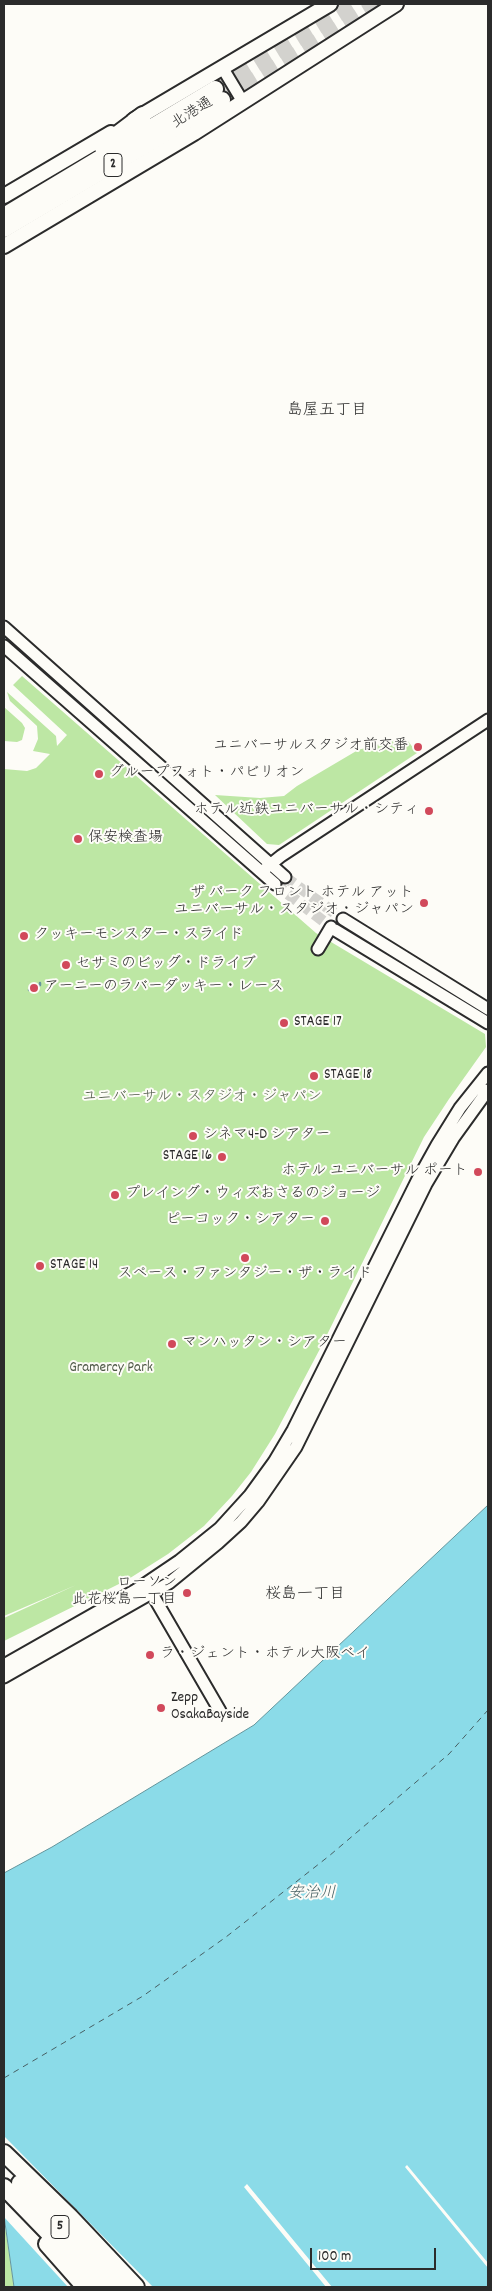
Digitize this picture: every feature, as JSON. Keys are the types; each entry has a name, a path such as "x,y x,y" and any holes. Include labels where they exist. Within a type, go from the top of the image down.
{"highway":[{"name":"2","path":"4,216 218,94 4,229"},
{"path":"4,206 105,144 143,114"},
{"path":"4,2153 70,2217 136,2287"},
{"name":"5","path":"4,2165 117,2287"},
{"name":"5","path":"4,2186 101,2287"},
{"path":"4,2193 85,2287"}],"main road":[{"name":"北港通","path":"4,196 330,4"},
{"name":"北港通","path":"4,246 166,150 396,4"}],"street":[{"path":"222,67 243,102"},
{"path":"4,627 271,864 280,881 261,873 4,646"},
{"path":"261,873 271,864 488,720"},
{"path":"343,919 488,1009"},
{"path":"318,950 333,928 488,1023"},
{"path":"4,1677 148,1588 220,1528 250,1495 294,1430 417,1181 460,1108 488,1073"},
{"path":"4,1665 148,1588 185,1571 241,1522 278,1475 296,1447 426,1184 454,1137 488,1090"},
{"path":"148,1588 220,1711"}],"green space":[{"name":"ユニバーサル・スタジオ・ジャパン","path":"22,676 316,933 485,1034 486,1047 424,1137 322,1345 275,1434 251,1472 232,1496 204,1526 168,1554 127,1580 4,1641 4,1618 76,1585 4,1616 4,769 27,771 36,768 50,754 33,751 38,739 37,726 10,701 7,692 56,736 57,746 67,735 13,685"},
{"path":"4,707 25,728 22,740 17,742 4,741"},
{"path":"398,739 408,741 417,753 279,845 267,844 215,795 260,798 284,796 297,786 358,750"},
{"path":"4,2219 14,2287 4,2287"}],"water":[{"name":"安治川","path":"488,1505 488,2287 14,2287 4,2216 4,1873 52,1847 254,1725"}],"pier":[{"path":"4,2136 153,2287 68,2287 4,2217"},
{"path":"407,2165 488,2263 488,2268 405,2167"},
{"path":"247,2184 332,2287 326,2287 244,2187"}],"waterway":[{"path":"29,990 40,985 40,983"}],"ferry route":[{"path":"4,2078 143,1996 226,1937 329,1856 449,1754 488,1710"}],"tunnel":[{"path":"215,89 354,4"},
{"path":"222,100 379,4"},
{"path":"285,877 343,919"},
{"path":"275,884 335,930"}],"place":[{"name":"ユニバーサルスタジオ前交番","path":"418,747"},
{"name":"グループフォト・パビリオン","path":"99,774"},
{"name":"ホテル近鉄ユニバーサル・シティ","path":"429,811"},
{"name":"保安検査場","path":"78,839"},
{"name":"ザ パーク フロント ホテル アット ユニバーサル・スタジオ・ジャパン","path":"424,903"},
{"name":"クッキーモンスター・スライド","path":"24,936"},
{"name":"セサミのビッグ・ドライブ","path":"66,965"},
{"name":"アーニーのラバーダッキー・レース","path":"34,988"},
{"name":"STAGE 17","path":"284,1023"},
{"name":"STAGE 18","path":"314,1076"},
{"name":"シネマ4-D シアター","path":"193,1136"},
{"name":"STAGE 16","path":"222,1157"},
{"name":"ホテル ユニバーサル ポート","path":"478,1172"},
{"name":"プレイング・ウィズおさるのジョージ","path":"115,1195"},
{"name":"ピーコック・シアター","path":"325,1221"},
{"name":"スペース・ファンタジー・ザ・ライド","path":"245,1258"},
{"name":"STAGE 14","path":"40,1266"},
{"name":"マンハッタン・シアター","path":"172,1344"},
{"name":"ローソン 此花桜島一丁目","path":"187,1593"},
{"name":"ラ・ジェント・ホテル大阪ベイ","path":"150,1655"},
{"name":"Zepp OsakaBayside","path":"161,1708"}],"district":[{"name":"島屋五丁目","path":"327,412"},
{"name":"桜島一丁目","path":"305,1596"}],"park label":[{"name":"Gramercy Park","path":"111,1369"}]}
